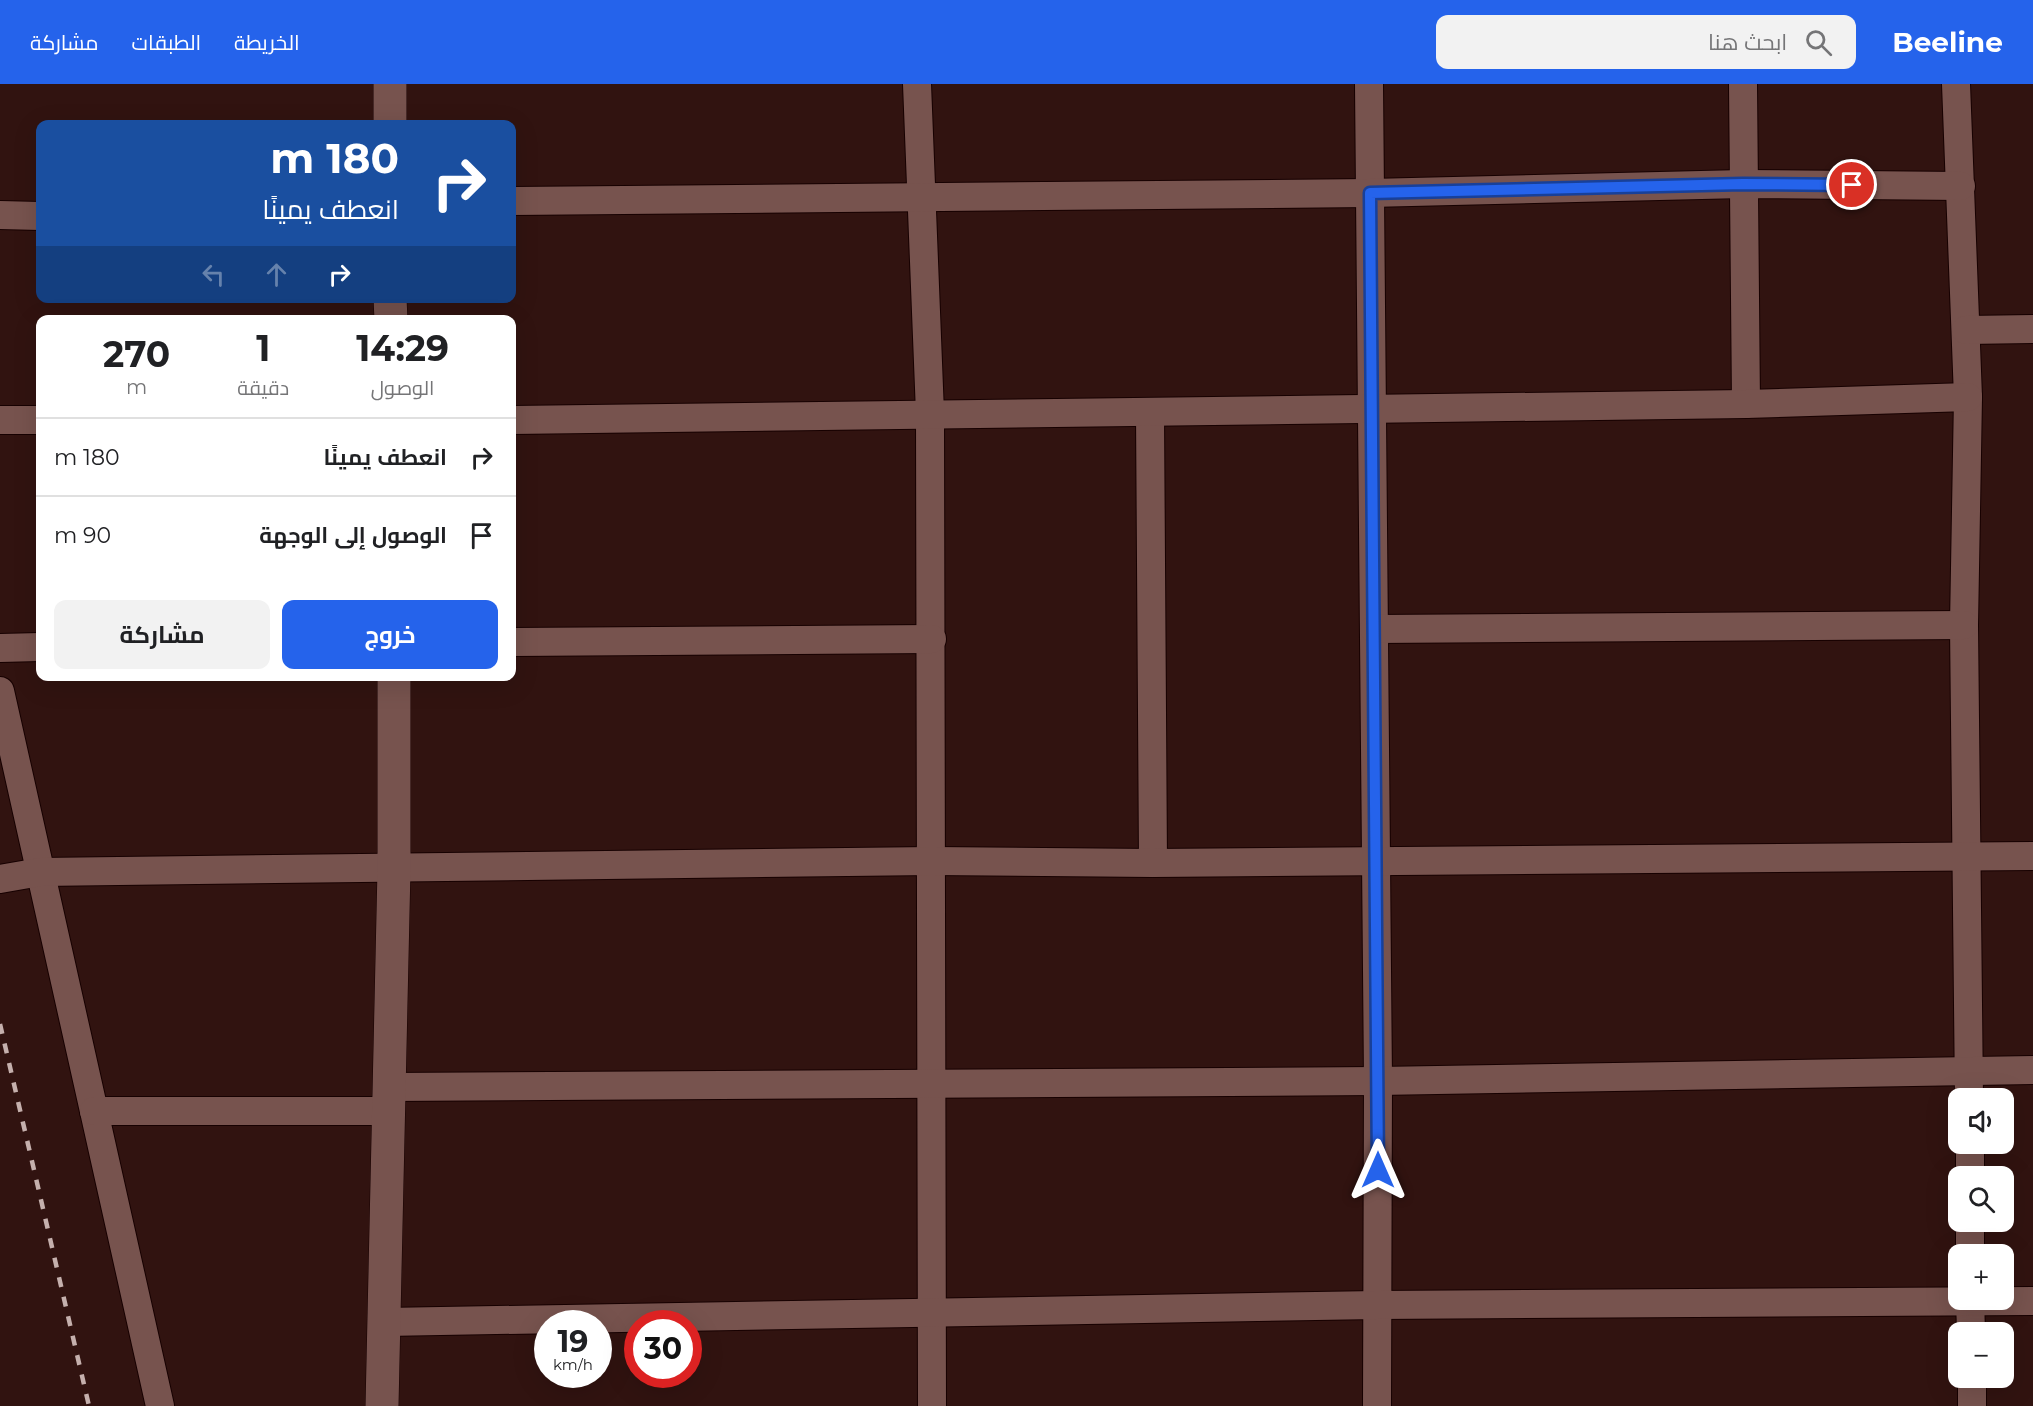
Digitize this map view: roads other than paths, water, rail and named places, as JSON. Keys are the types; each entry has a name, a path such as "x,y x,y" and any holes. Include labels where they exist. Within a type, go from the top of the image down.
{"main road":[{"path":"390,84 390,120"},
{"path":"382,1406 394,869 394,681"}],"street":[{"path":"917,84 930,413 932,861 929,1083 933,1313 932,1406"},
{"path":"1369,84 1378,1081 1377,1406"},
{"path":"1743,84 1746,404"},
{"path":"1956,84 1968,397 1964,625 1969,1085"},
{"path":"516,201 922,195 1370,193 1743,184 1961,186"},
{"path":"0,215 36,216"},
{"path":"1966,330 2033,329"},
{"path":"516,420 1746,404 1968,397"},
{"path":"1150,412 1153,863"},
{"path":"0,420 36,420"},
{"path":"1374,629 1964,625"},
{"path":"516,642 932,639"},
{"path":"0,648 36,647"},
{"path":"0,691 160,1406"},
{"path":"0,879 40,872 932,861 1153,863 2033,855"},
{"path":"94,1111 389,1099 929,1083 1378,1081 1969,1085 2033,1070"},
{"path":"385,1322 1377,1305 1948,1300"},
{"path":"2014,1301 2033,1301"},
{"path":"1972,1388 1972,1406"}],"railway":[{"path":"0,1024 89,1406"}]}
